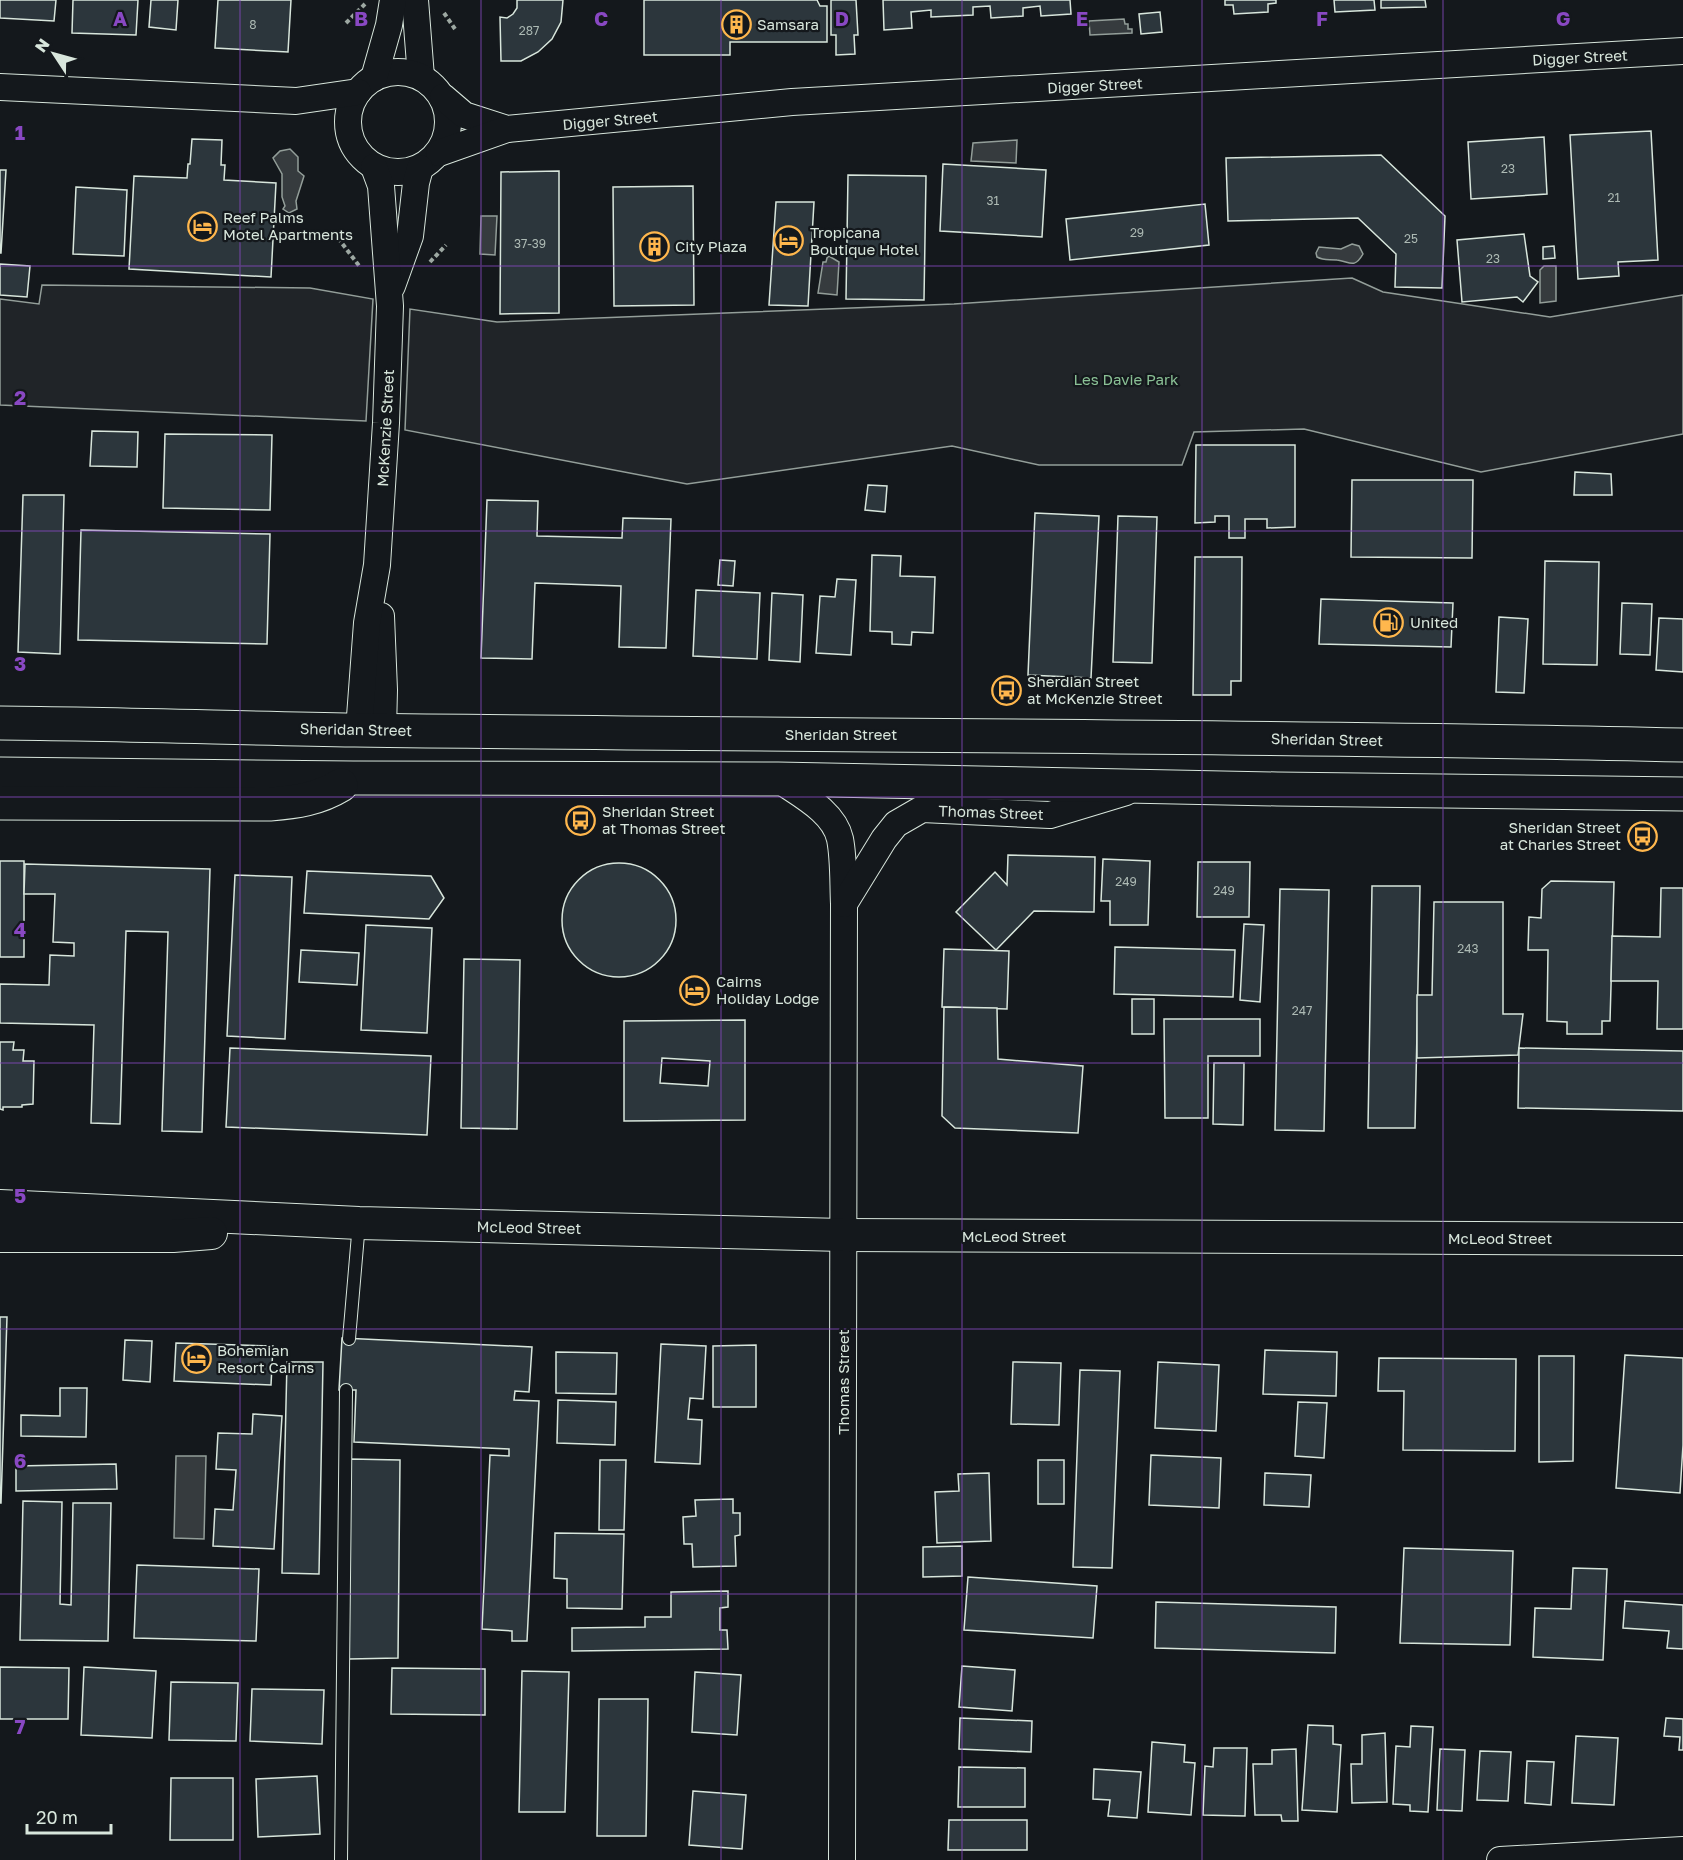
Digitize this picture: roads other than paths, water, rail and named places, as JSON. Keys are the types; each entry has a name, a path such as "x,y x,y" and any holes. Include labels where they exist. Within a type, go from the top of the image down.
{"highway":[{"name":"Sheridan Street","path":"0,723 371,730 1446,740 1683,745"},
{"path":"360,778 371,730"},
{"path":"0,774 778,779 1683,794"},
{"path":"0,803 270,804 314,798 360,778"}],"street":[{"path":"0,87 296,101 366,85 389,72 406,72 422,77 443,97 448,111 449,126 446,140 429,161 405,173 389,172 374,167 363,159 350,136 351,105 366,85 389,25 393,0"},
{"path":"415,0 422,77"},
{"name":"Digger Street","path":"429,161 507,129 792,102 1683,51"},
{"name":"Digger Street","path":"443,97 464,115 507,129"},
{"path":"296,101 331,118 350,136"},
{"name":"McKenzie Street","path":"390,292 410,236 416,183 429,161"},
{"name":"McKenzie Street","path":"371,730 367,623 377,565 386,423 390,292 381,186 374,167"},
{"name":"Thomas Street","path":"778,779 831,820 840,838 844,904 842,1860"},
{"name":"Thomas Street","path":"844,904 884,839 896,824 922,809 1050,815 1146,786"},
{"name":"McLeod Street","path":"0,1206 353,1223 843,1235 1683,1239"},
{"name":"McLeod Street","path":"0,1236 173,1236 353,1223"},
{"path":"1500,1860 1683,1850"}],"lane":[{"path":"349,1339 353,1223"},
{"path":"341,1860 346,1390"}],"place":[{"name":"Samsara","path":"736,24"},
{"name":"Reef Palms Motel Apartments","path":"202,226"},
{"name":"Tropicana Boutique Hotel","path":"789,241"},
{"name":"City Plaza","path":"654,246"},
{"name":"United","path":"1389,622"},
{"name":"Sherdian Street at McKenzie Street","path":"1006,690"},
{"name":"Sheridan Street at Thomas Street","path":"581,820"},
{"name":"Sheridan Street at Charles Street","path":"1642,836"},
{"name":"Cairns Holiday Lodge","path":"695,990"},
{"name":"Bohemian Resort Cairns","path":"196,1359"}],"park label":[{"name":"Les Davie Park","path":"1126,379"}]}
